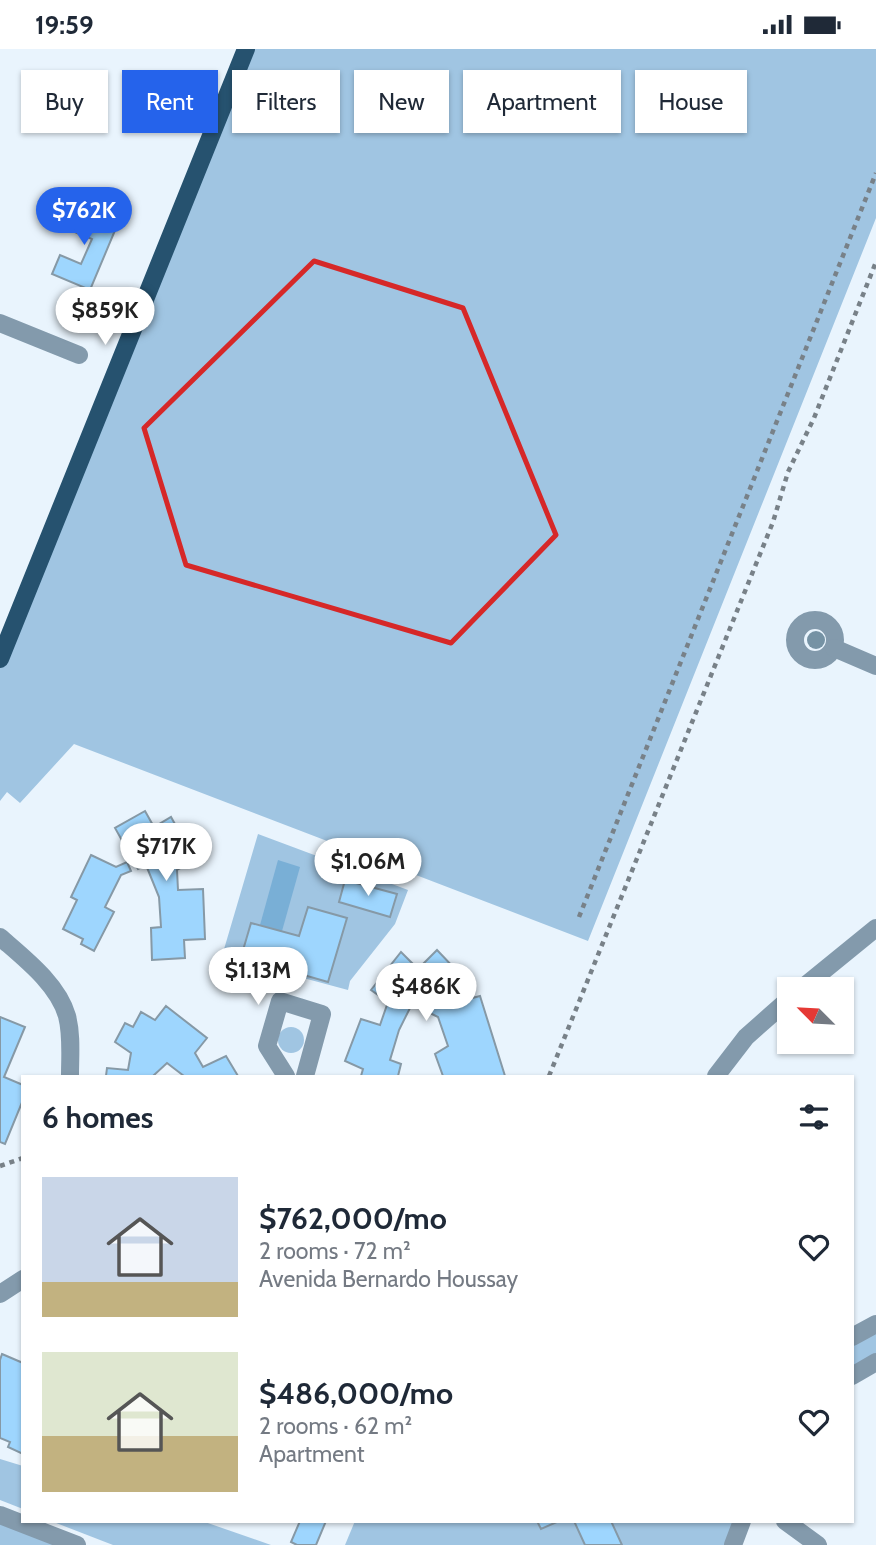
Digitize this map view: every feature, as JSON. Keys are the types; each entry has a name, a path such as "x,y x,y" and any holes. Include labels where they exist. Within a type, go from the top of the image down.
{"main road":[{"path":"0,659 246,49"}],"street":[{"path":"0,323 79,355"},
{"path":"834,648 876,666"},
{"path":"817,977 876,928"},
{"path":"0,937 55,991 66,1015 71,1042 70,1075"},
{"path":"285,1075 267,1046 280,1001 322,1014 305,1075"},
{"path":"717,1075 746,1037 777,1010"},
{"path":"0,1294 21,1280"},
{"path":"854,1337 876,1324"},
{"path":"854,1375 876,1362"},
{"path":"0,1515 77,1545"},
{"path":"733,1545 742,1523"},
{"path":"788,1523 818,1545"}],"path":[{"path":"579,917 876,173"},
{"path":"550,1075 773,522 788,472 814,418 876,262"},
{"path":"0,1166 21,1159"}],"highlighted area":[{"path":"314,261 463,308 556,535 451,643 186,565 144,428"}],"shaded area":[{"path":"246,49 876,49 876,218 588,941 74,744 20,803 7,792 0,801 0,659 212,133 218,133 218,118 232,84 232,133 340,133 340,70 238,70"},
{"path":"258,834 408,890 395,924 350,981 348,990 222,956"},
{"path":"278,860 300,867 282,931 260,925"},
{"path":"291,1027 300,1031 304,1040 300,1049 291,1053 282,1049 278,1040 282,1031"},
{"path":"876,1324 876,1362 854,1375 854,1337"},
{"path":"0,1459 21,1465 21,1508 0,1500"},
{"path":"0,1515 77,1545 0,1545"},
{"path":"56,1523 208,1523 271,1545 113,1545"},
{"path":"354,1523 741,1523 733,1545 345,1545"}],"building":[{"path":"63,205 116,228 90,290 52,274 60,255 81,264 92,239 55,224"},
{"path":"145,811 154,827 171,817 195,860 177,870 178,890 203,889 205,939 184,940 185,958 152,960 151,928 161,927 159,897 146,865 138,869 115,828"},
{"path":"91,855 116,867 127,862 131,871 121,875 105,907 114,912 94,951 81,944 83,939 63,929 77,900 71,897"},
{"path":"345,880 397,894 390,917 339,902"},
{"path":"308,907 347,918 328,982 241,957 251,923 299,936"},
{"path":"437,950 457,971 444,985 453,1003 480,996 505,1075 443,1075 435,1054 448,1046 438,1017 412,1004 399,1030 390,1060 401,1064 398,1075 361,1075 363,1069 345,1061 361,1019 380,1025 388,1002 371,990 401,952 418,969"},
{"path":"166,1006 207,1038 195,1053 203,1067 226,1056 237,1075 183,1075 167,1063 154,1075 106,1075 107,1068 128,1070 131,1053 115,1042 125,1023 133,1027 141,1012 155,1020"},
{"path":"0,1017 25,1027 4,1077 21,1084 21,1105 5,1144 0,1142"},
{"path":"2,1354 21,1362 21,1453 8,1447 10,1442 0,1438"},
{"path":"299,1523 325,1523 316,1545 297,1545 291,1542"},
{"path":"538,1523 554,1523 541,1529"},
{"path":"575,1523 612,1523 622,1545 585,1545"}]}
